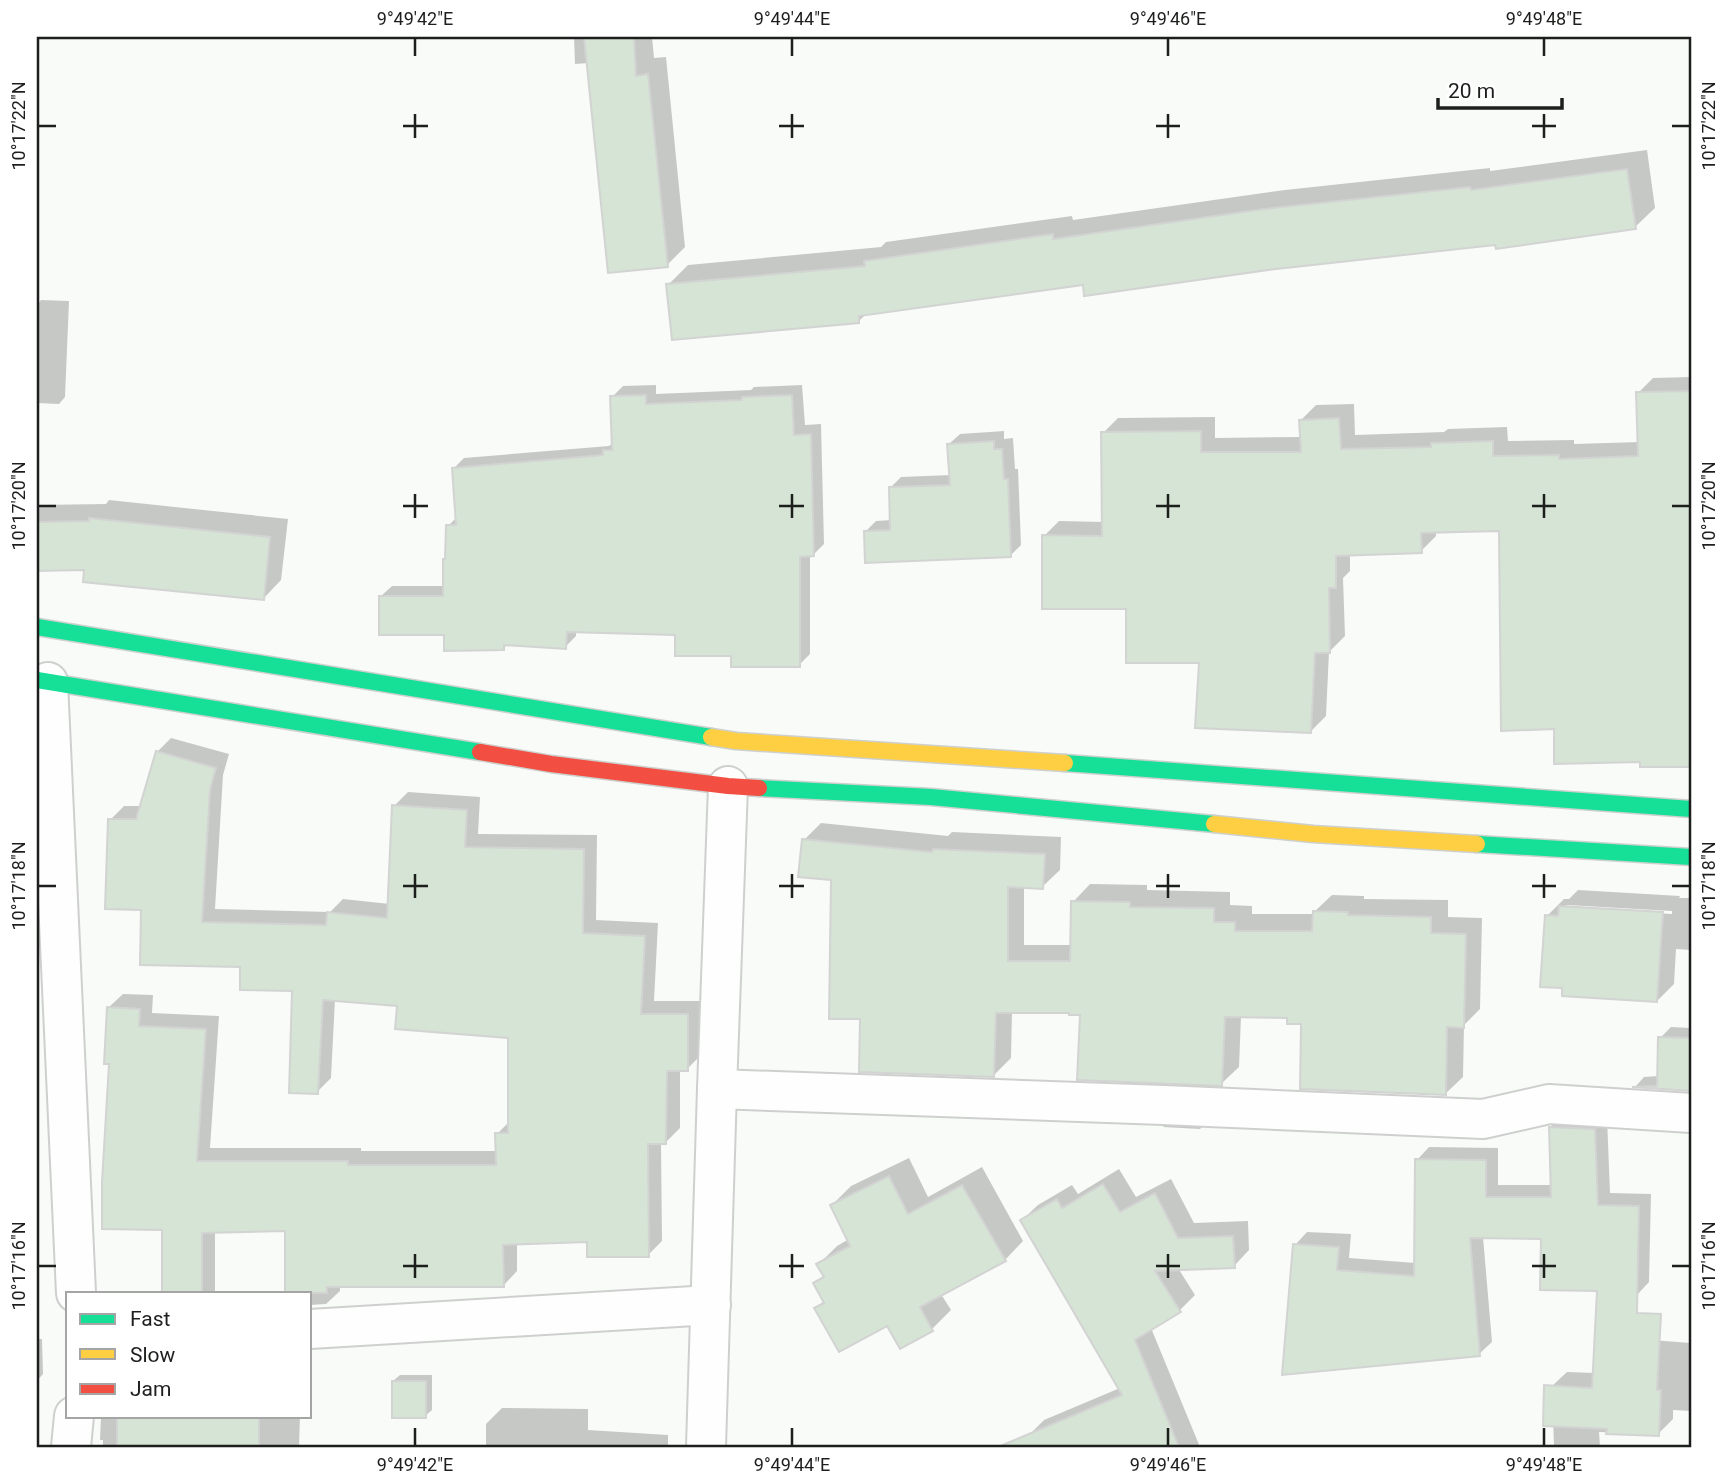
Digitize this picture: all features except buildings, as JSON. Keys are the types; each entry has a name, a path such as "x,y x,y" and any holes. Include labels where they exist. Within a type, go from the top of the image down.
{"street":[{"path":"37,626 736,741 1691,809"},
{"path":"76,1292 42,681 551,764 728,786 931,797 1313,834 1691,857"},
{"path":"706,1447 728,786"},
{"path":"717,1089 1483,1119 1549,1104 1691,1113"},
{"path":"312,1329 711,1305"},
{"path":"71,1447 74,1418"}],"traffic: fast":[{"path":"37,627 711,737"},
{"path":"37,680 480,752"},
{"path":"1065,763 1691,809"},
{"path":"759,788 931,797 1214,824"},
{"path":"1477,844 1691,857"}],"traffic: slow":[{"path":"711,737 736,741 1065,763"},
{"path":"1214,824 1313,834 1477,844"}],"traffic: jam":[{"path":"480,752 551,764 759,788"}]}
